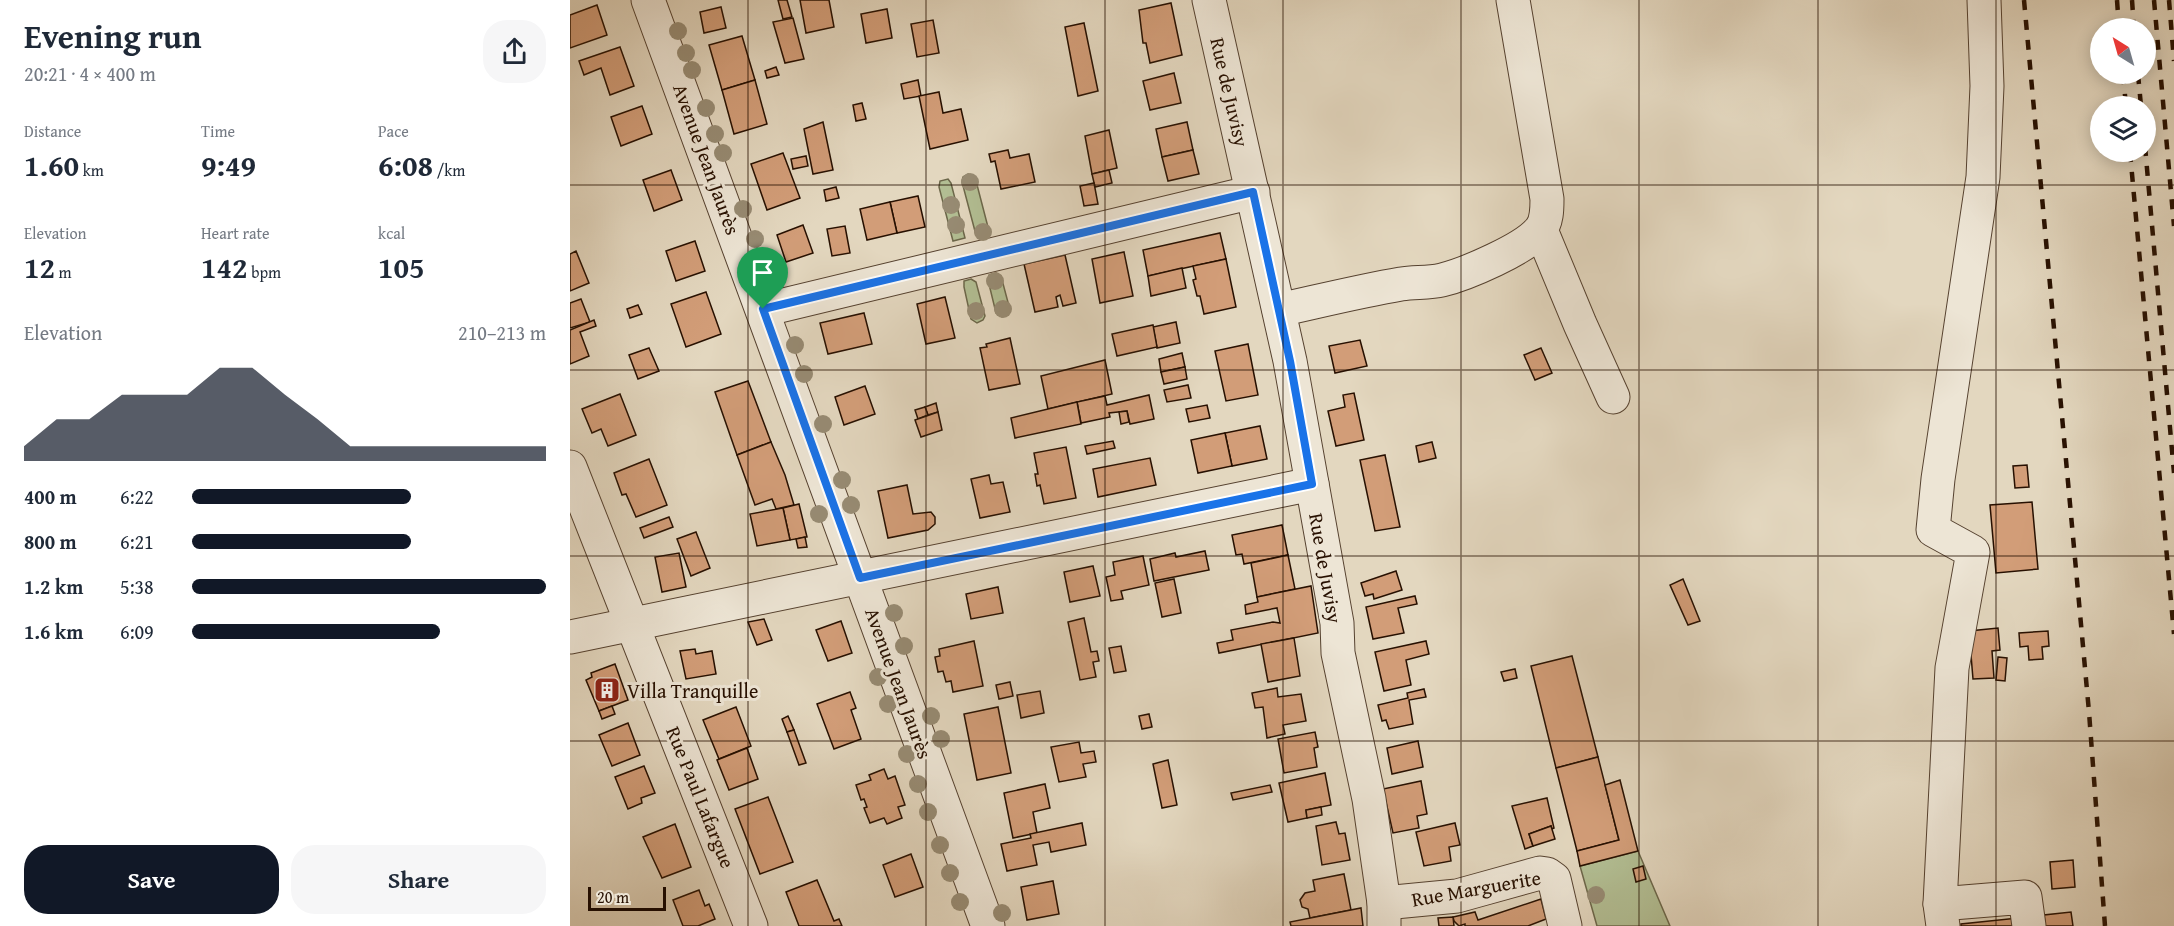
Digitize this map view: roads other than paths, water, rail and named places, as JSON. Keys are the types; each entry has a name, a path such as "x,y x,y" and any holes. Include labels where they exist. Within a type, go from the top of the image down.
{"street":[{"name":"Avenue Jean Jaurès","path":"648,0 988,926"},
{"name":"Rue de Juvisy","path":"1209,0 1290,361 1337,623 1338,653 1351,723 1358,742 1367,788 1384,914"},
{"path":"1279,310 1402,284 1441,280 1519,247 1541,230 1546,216 1547,199 1513,0"},
{"path":"1984,0 1986,86 1983,177 1938,479 1933,530 1973,552 1952,668 1942,915 2025,897 2029,926"},
{"path":"763,309 1253,192"},
{"path":"1541,230 1613,397"},
{"name":"Rue Paul Lafargue","path":"570,467 752,926"},
{"path":"570,637 1312,484"},
{"name":"Rue Marguerite","path":"1384,914 1540,873 1547,874 1554,879 1565,926"}],"railway":[{"path":"2024,0 2089,712 2105,926"},
{"path":"2117,0 2118,18"},
{"path":"2132,0 2133,18"},
{"path":"2154,0 2174,226"},
{"path":"2169,0 2174,61"},
{"path":"2124,84 2125,96"},
{"path":"2139,84 2140,96"},
{"path":"2131,162 2174,634"},
{"path":"2146,162 2174,473"}],"place":[{"name":"Villa Tranquille","path":"607,690"}]}
